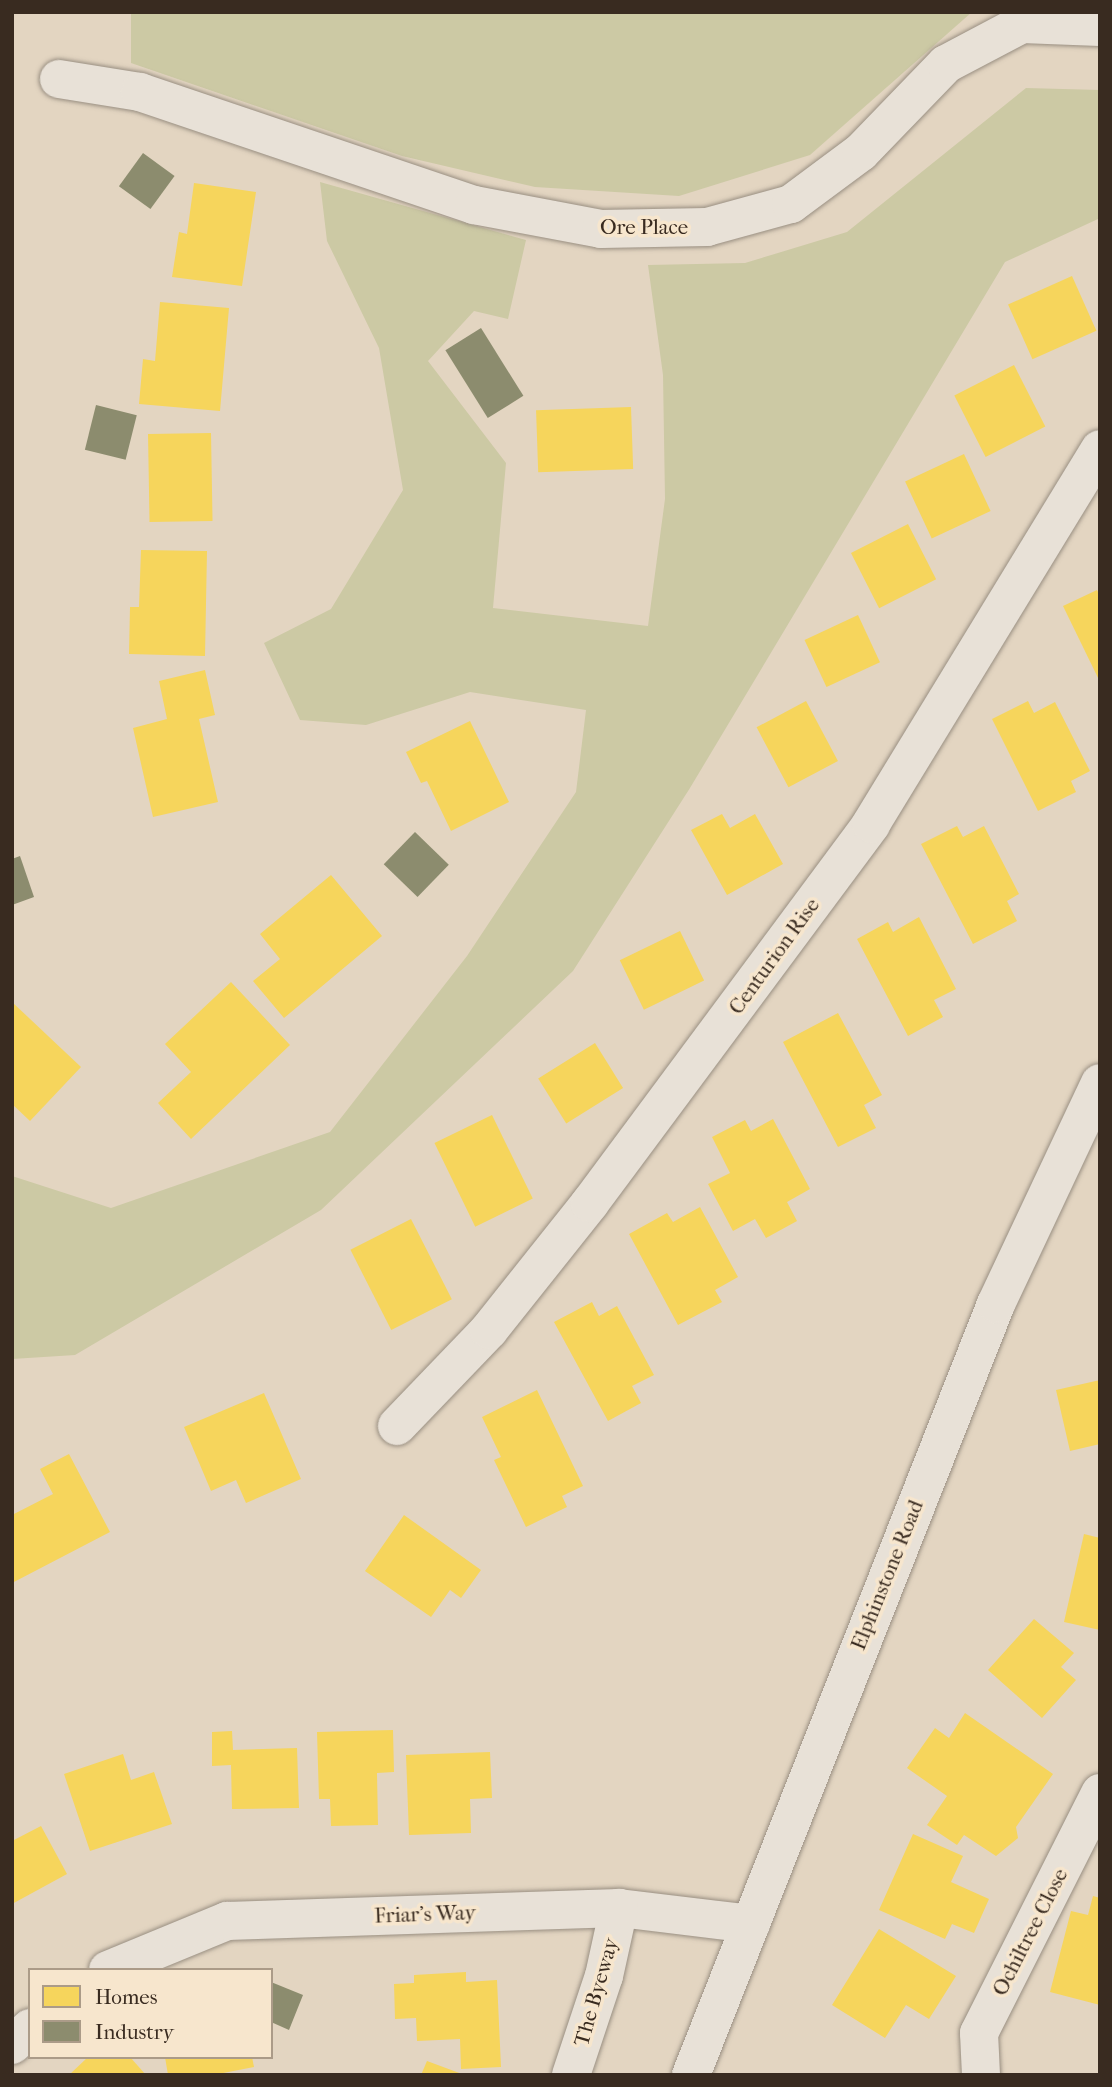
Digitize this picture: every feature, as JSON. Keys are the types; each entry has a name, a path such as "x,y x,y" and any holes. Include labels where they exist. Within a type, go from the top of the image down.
{"street":[{"name":"Ore Place","path":"59,79 140,92 474,205 601,229 707,227 791,204 861,152 946,64 1022,24 1100,27"},
{"name":"Centurion Rise","path":"397,1426 489,1330 590,1203 871,824 1100,449"},
{"name":"Elphinstone Road","path":"691,2075 996,1304 1100,1083"},
{"name":"Ochiltree Close","path":"981,2075 979,2033 1100,1793"},
{"name":"Friar's Way","path":"113,1968 227,1920 619,1908 751,1924"},
{"name":"The Byeway","path":"571,2075 604,1976 619,1908"},
{"path":"12,2045 28,2030"}],"shaded area":[{"path":"131,12 972,12 810,155 679,196 535,187 402,156 131,63"},
{"path":"1026,88 1100,90 1098,219 1005,262 690,788 573,971 321,1210 75,1355 12,1359 12,1176 111,1208 330,1132 467,956 576,792 586,710 470,692 366,725 300,720 264,643 331,609 403,490 379,348 327,241 320,182 526,240 508,319 474,311 428,361 506,463 493,608 648,626 665,499 663,375 648,265 745,263 847,232"}],"building: Homes":[{"path":"194,183 256,192 242,286 172,277 179,232 187,234"},
{"path":"1072,276 1096,331 1032,359 1008,304"},
{"path":"160,302 229,308 220,411 139,404 143,359 155,361"},
{"path":"1014,365 1045,426 986,457 954,395"},
{"path":"631,407 633,469 538,472 536,410"},
{"path":"211,433 213,521 150,522 148,434"},
{"path":"964,454 991,511 932,539 905,481"},
{"path":"908,524 936,579 879,608 851,553"},
{"path":"141,550 207,551 205,656 129,654 130,607 139,607"},
{"path":"1097,590 1100,596 1100,682 1063,606"},
{"path":"858,615 880,662 827,687 805,640"},
{"path":"205,670 215,715 199,719 218,802 153,817 133,728 167,719 159,681"},
{"path":"806,701 838,761 788,787 757,727"},
{"path":"1028,701 1034,713 1055,702 1090,771 1071,781 1076,792 1038,811 992,719"},
{"path":"470,721 509,802 451,831 427,781 421,783 406,752"},
{"path":"722,814 730,828 755,814 783,864 727,895 691,830"},
{"path":"957,826 963,837 984,826 1019,894 1007,901 1017,921 973,944 921,844"},
{"path":"331,875 382,936 284,1018 253,981 280,959 260,934"},
{"path":"919,917 956,989 934,1000 943,1017 908,1036 857,939 888,922 893,932"},
{"path":"680,931 704,980 644,1010 620,960"},
{"path":"231,982 290,1045 191,1139 158,1103 191,1072 165,1044"},
{"path":"12,1002 81,1067 30,1121 12,1104"},
{"path":"838,1013 882,1095 864,1105 876,1128 838,1147 783,1042"},
{"path":"595,1043 623,1088 566,1123 538,1079"},
{"path":"492,1115 533,1199 475,1227 434,1143"},
{"path":"773,1119 810,1189 787,1202 797,1221 766,1238 755,1219 733,1231 708,1184 730,1173 712,1137 745,1120 751,1131"},
{"path":"700,1207 738,1277 715,1290 722,1302 678,1325 629,1234 667,1213 673,1222"},
{"path":"411,1219 452,1299 391,1330 350,1250"},
{"path":"592,1302 599,1316 617,1306 654,1375 632,1386 641,1403 608,1421 554,1322"},
{"path":"1100,1380 1100,1444 1070,1451 1056,1390"},
{"path":"537,1390 583,1486 562,1496 567,1507 526,1527 494,1460 501,1457 482,1417"},
{"path":"264,1393 301,1479 246,1503 236,1480 211,1491 184,1427"},
{"path":"69,1454 110,1532 12,1583 12,1515 53,1494 40,1469"},
{"path":"404,1515 481,1570 461,1598 450,1590 431,1617 365,1571"},
{"path":"1084,1534 1100,1538 1100,1630 1064,1622"},
{"path":"1034,1619 1074,1653 1061,1667 1076,1680 1042,1718 988,1670"},
{"path":"965,1713 1053,1774 1016,1827 1018,1838 996,1856 964,1835 957,1845 927,1825 947,1796 907,1768 935,1728 949,1738"},
{"path":"393,1730 394,1772 377,1773 378,1825 331,1826 330,1799 319,1799 317,1732"},
{"path":"232,1731 233,1750 297,1748 299,1808 232,1809 231,1765 212,1766 212,1732"},
{"path":"490,1752 492,1798 470,1799 471,1833 409,1835 406,1755"},
{"path":"123,1754 131,1780 154,1772 172,1824 90,1851 64,1774"},
{"path":"41,1826 67,1874 12,1904 12,1841"},
{"path":"913,1834 963,1856 951,1882 989,1899 974,1933 952,1924 945,1939 879,1910"},
{"path":"1093,1896 1100,1898 1100,2005 1050,1992 1071,1911 1088,1915"},
{"path":"879,1929 956,1976 929,2019 906,2005 885,2038 832,2005"},
{"path":"466,1972 466,1982 497,1980 501,2067 461,2069 460,2039 417,2041 416,2018 395,2019 394,1984 414,1983 414,1975"},
{"path":"86,2059 132,2059 146,2075 69,2075"},
{"path":"165,2059 252,2059 254,2067 213,2075 168,2075"},
{"path":"427,2061 462,2074 462,2075 421,2075"}],"building: Industry":[{"path":"143,153 175,176 150,209 119,186"},
{"path":"481,328 523,396 488,418 445,350"},
{"path":"96,405 137,415 126,460 85,450"},
{"path":"415,832 449,865 418,897 384,864"},
{"path":"20,856 34,897 12,905 12,859"},
{"path":"273,1983 303,1995 289,2030 273,2023"}]}
